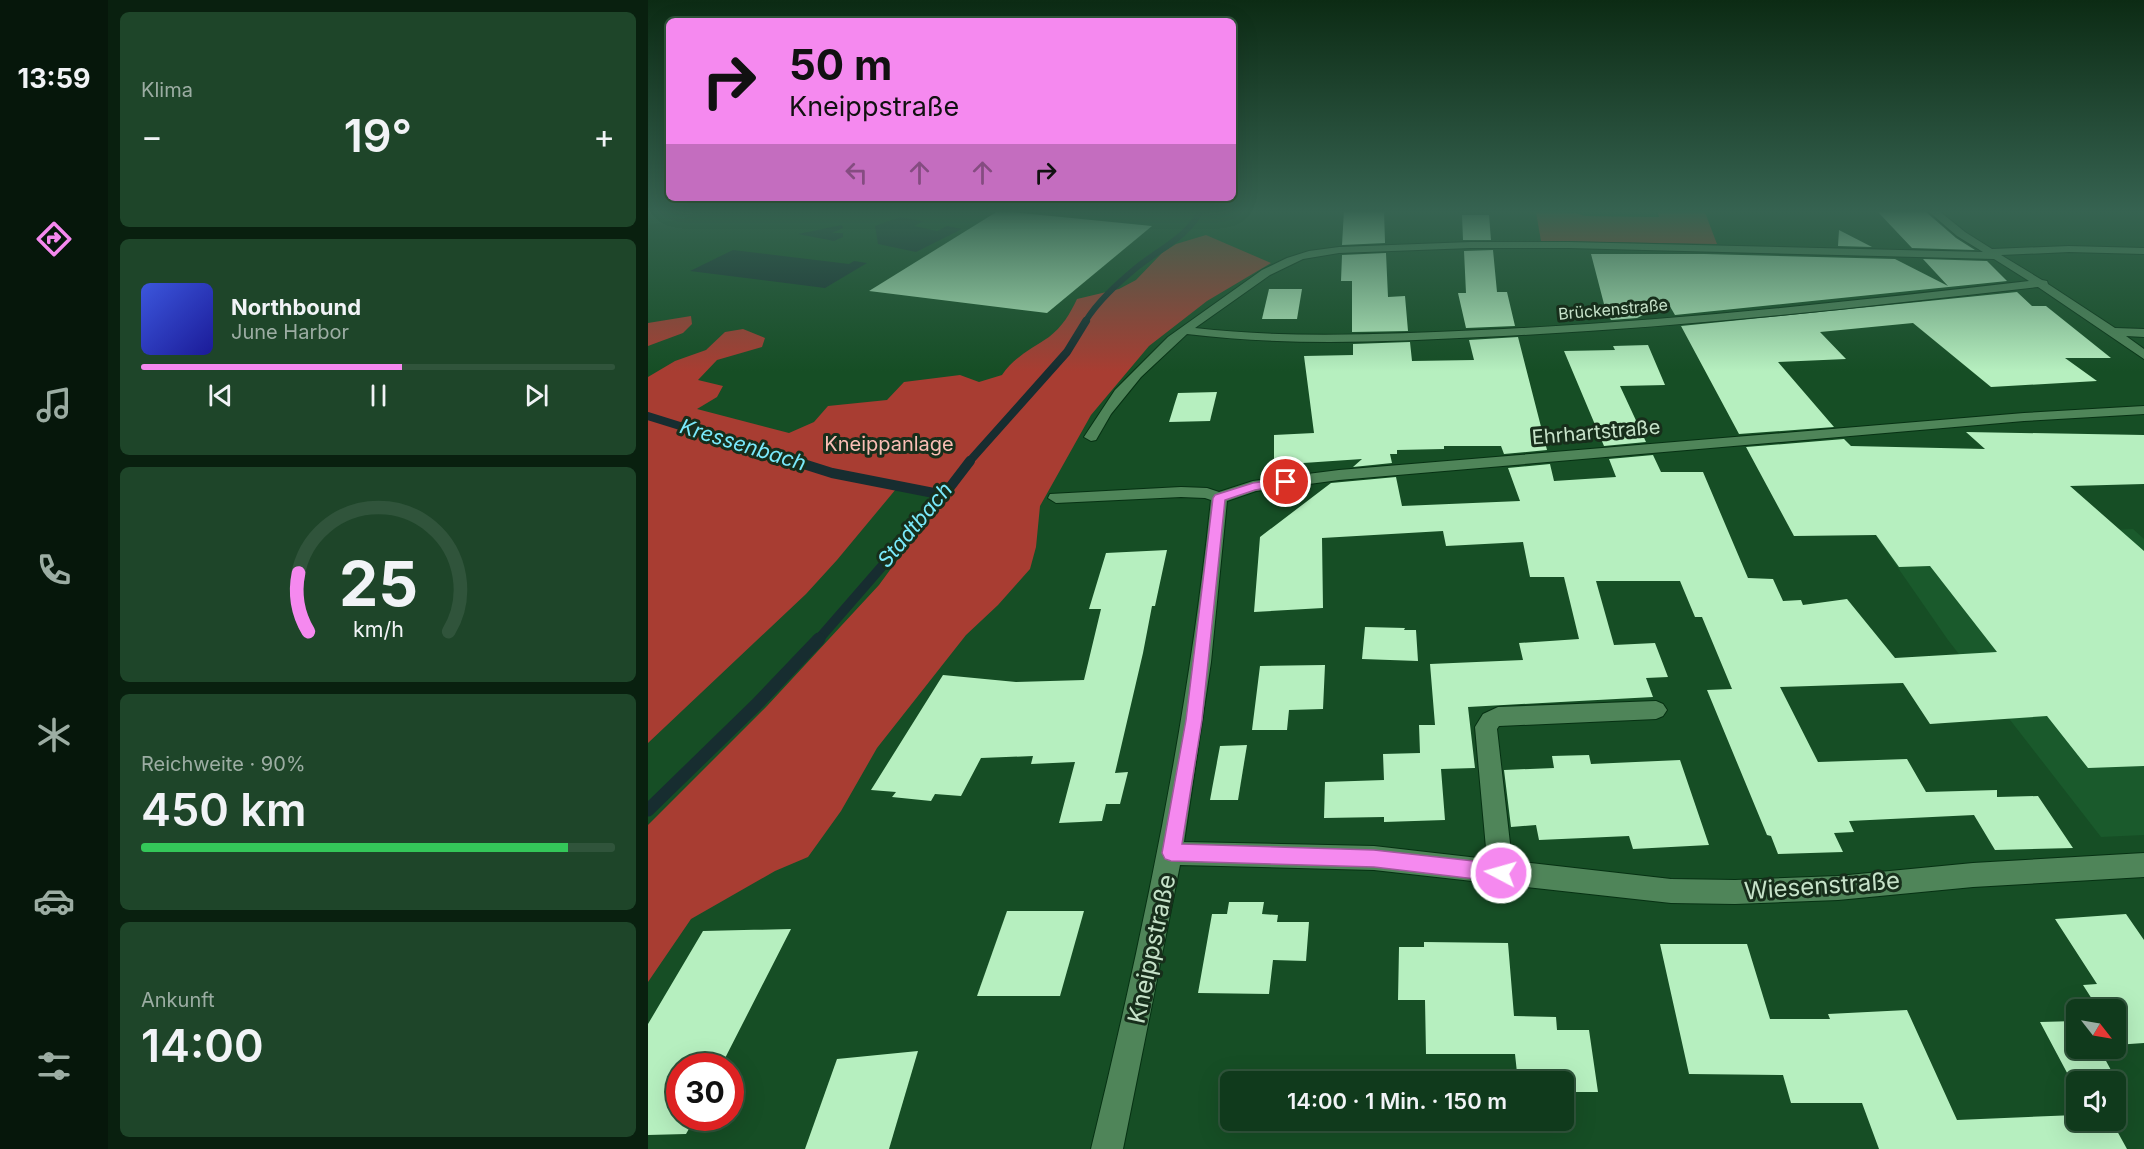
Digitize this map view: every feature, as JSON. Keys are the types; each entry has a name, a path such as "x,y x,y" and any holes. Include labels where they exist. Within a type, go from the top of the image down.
{"street":[{"path":"1091,437 1104,412 1138,369 1216,306 1283,264"},
{"path":"2009,264 2114,332 2144,355"},
{"name":"Brückenstraße","path":"1184,330 1237,337 1286,339 1487,334 1906,300 2043,284"},
{"path":"2114,332 2144,333"},
{"name":"Ehrhartstraße","path":"1219,498 1253,486 1339,475 1969,422 2144,410"},
{"path":"1056,498 1181,492 1207,493 1219,498"},
{"name":"Kneippstraße","path":"1107,1149 1138,1016 1171,853 1195,713 1219,498"},
{"path":"1501,873 1486,727 1491,720 1498,716 1656,710"},
{"name":"Wiesenstraße","path":"1171,853 1374,858 1671,891 1735,892 1838,888 1973,875 2144,865"}],"shaded area":[{"path":"2133,529 2144,539 2144,835 2101,837 1948,640 1880,542"}],"green space":[{"name":"Kneippanlage","path":"1152,264 1270,264 1207,301 1149,346 1091,415 1040,506 1036,547 1030,569 998,605 966,635 877,748 841,811 808,857 775,871 691,919 648,982 648,825 767,706 879,585 917,533 934,490 901,483 806,594 648,743 648,377 675,361 706,350 725,332 743,329 765,338 762,347 717,360 698,380 723,386 717,397 697,409 789,433 814,422 828,406 887,400 904,382 960,375 979,382 1002,375 1017,358 1058,329 1077,299 1119,289 1136,280"},
{"path":"691,316 692,324 683,333 648,346 648,323"}],"water":[{"path":"705,264 866,264 825,288 690,271"}],"building":[{"path":"913,264 1107,264 1047,313 869,291"},
{"path":"1342,264 1386,264 1388,297 1405,296 1408,331 1352,332 1352,281 1341,281"},
{"path":"1465,264 1494,264 1497,292 1507,292 1515,326 1466,328 1458,293 1466,293"},
{"path":"1594,264 1904,264 1948,286 1927,264 1990,264 2007,281 1675,315 1668,303 1637,318 1611,320 1604,304"},
{"path":"1269,289 1302,289 1297,319 1262,319"},
{"path":"2017,292 2032,306 2046,306 2111,358 2065,358 2097,381 1991,387 1913,323 1820,332 1846,359 1778,362 1834,427 1739,434 1681,326"},
{"path":"1518,337 1547,450 1504,454 1501,446 1444,446 1444,449 1397,450 1397,454 1390,454 1392,463 1353,467 1362,459 1274,465 1274,435 1314,433 1304,356 1353,355 1353,344 1410,342 1412,361 1474,360 1469,340"},
{"path":"1648,345 1665,385 1620,386 1646,442 1604,446 1564,351 1615,350 1613,346"},
{"path":"1217,392 1210,421 1169,422 1178,393"},
{"path":"1966,432 2144,435 2144,484 2070,486 2144,551 2144,766 2088,768 2047,716 1930,724 1903,683 1780,687 1818,762 1907,759 1926,792 1997,790 1997,797 2038,796 2073,848 1995,850 1974,815 1849,821 1854,832 1834,833 1843,852 1778,854 1771,836 1767,835 1707,690 1732,689 1702,617 1695,617 1680,581 1596,581 1614,645 1655,643 1668,677 1646,678 1653,697 1468,707 1475,768 1441,769 1445,820 1384,822 1384,817 1324,818 1325,782 1384,780 1383,754 1420,753 1419,725 1435,725 1430,664 1523,660 1519,643 1579,639 1564,577 1530,577 1523,542 1446,546 1443,531 1322,538 1323,608 1254,612 1260,537 1331,483 1396,477 1402,506 1520,501 1508,468 1550,464 1554,481 1616,477 1609,459 1653,455 1661,472 1703,472 1748,578 1773,579 1783,601 1801,600 1803,605 1847,599 1895,658 1997,652 1930,566 1899,567 1876,535 1794,536 1746,447 1844,439 1851,446 1985,449"},
{"path":"1167,550 1155,606 1152,606 1115,773 1128,772 1120,804 1106,804 1102,821 1059,823 1075,762 1031,764 1033,756 981,758 961,796 935,794 931,801 892,797 896,792 871,790 943,675 1016,682 1084,680 1101,609 1089,609 1106,553"},
{"path":"1365,627 1416,630 1418,661 1362,659"},
{"path":"1325,665 1323,709 1289,710 1287,730 1252,730 1260,666"},
{"path":"1247,745 1238,800 1210,800 1220,746"},
{"path":"1589,755 1591,764 1680,760 1709,845 1633,849 1629,836 1539,840 1536,825 1511,827 1504,770 1554,768 1552,756"},
{"path":"1229,902 1264,902 1262,914 1278,915 1277,922 1309,922 1306,961 1273,960 1269,994 1198,993 1212,914 1227,914"},
{"path":"1007,911 1084,911 1060,996 977,996"},
{"path":"2126,914 2144,940 2144,1043 2126,1044 2126,999 2092,999 2083,985 2097,984 2055,919"},
{"path":"791,929 728,1053 666,1053 666,1131 688,1131 686,1134 648,1135 648,1024 703,931"},
{"path":"1424,942 1508,943 1514,1016 1556,1017 1557,1030 1589,1030 1598,1092 1574,1092 1574,1071 1517,1071 1515,1054 1426,1054 1425,1000 1398,1000 1399,947 1424,947"},
{"path":"1660,944 1747,944 1770,1019 1830,1019 1828,1014 1907,1010 1957,1120 2066,1115 2066,1131 2117,1131 2127,1149 1879,1149 1862,1103 1791,1103 1783,1075 1689,1074"},
{"path":"2066,1021 2066,1059 2105,1059 2111,1071 2066,1071 2040,1022"},
{"path":"918,1051 889,1149 805,1149 837,1059"}],"waterway":[{"name":"Stadtbach","path":"1085,322 1115,287 1142,264"},
{"name":"Stadtbach","path":"968,463 1067,352 1086,321"},
{"name":"Kressenbach","path":"648,416 799,463"},
{"name":"Kressenbach","path":"794,461 832,473 944,495"},
{"name":"Stadtbach","path":"944,495 970,461"},
{"name":"Stadtbach","path":"818,640 944,495"},
{"name":"Stadtbach","path":"648,810 756,705 819,639"}],"route":[{"path":"1286,482 1253,486 1219,498 1194,720 1171,853 1374,858 1501,873"}]}
